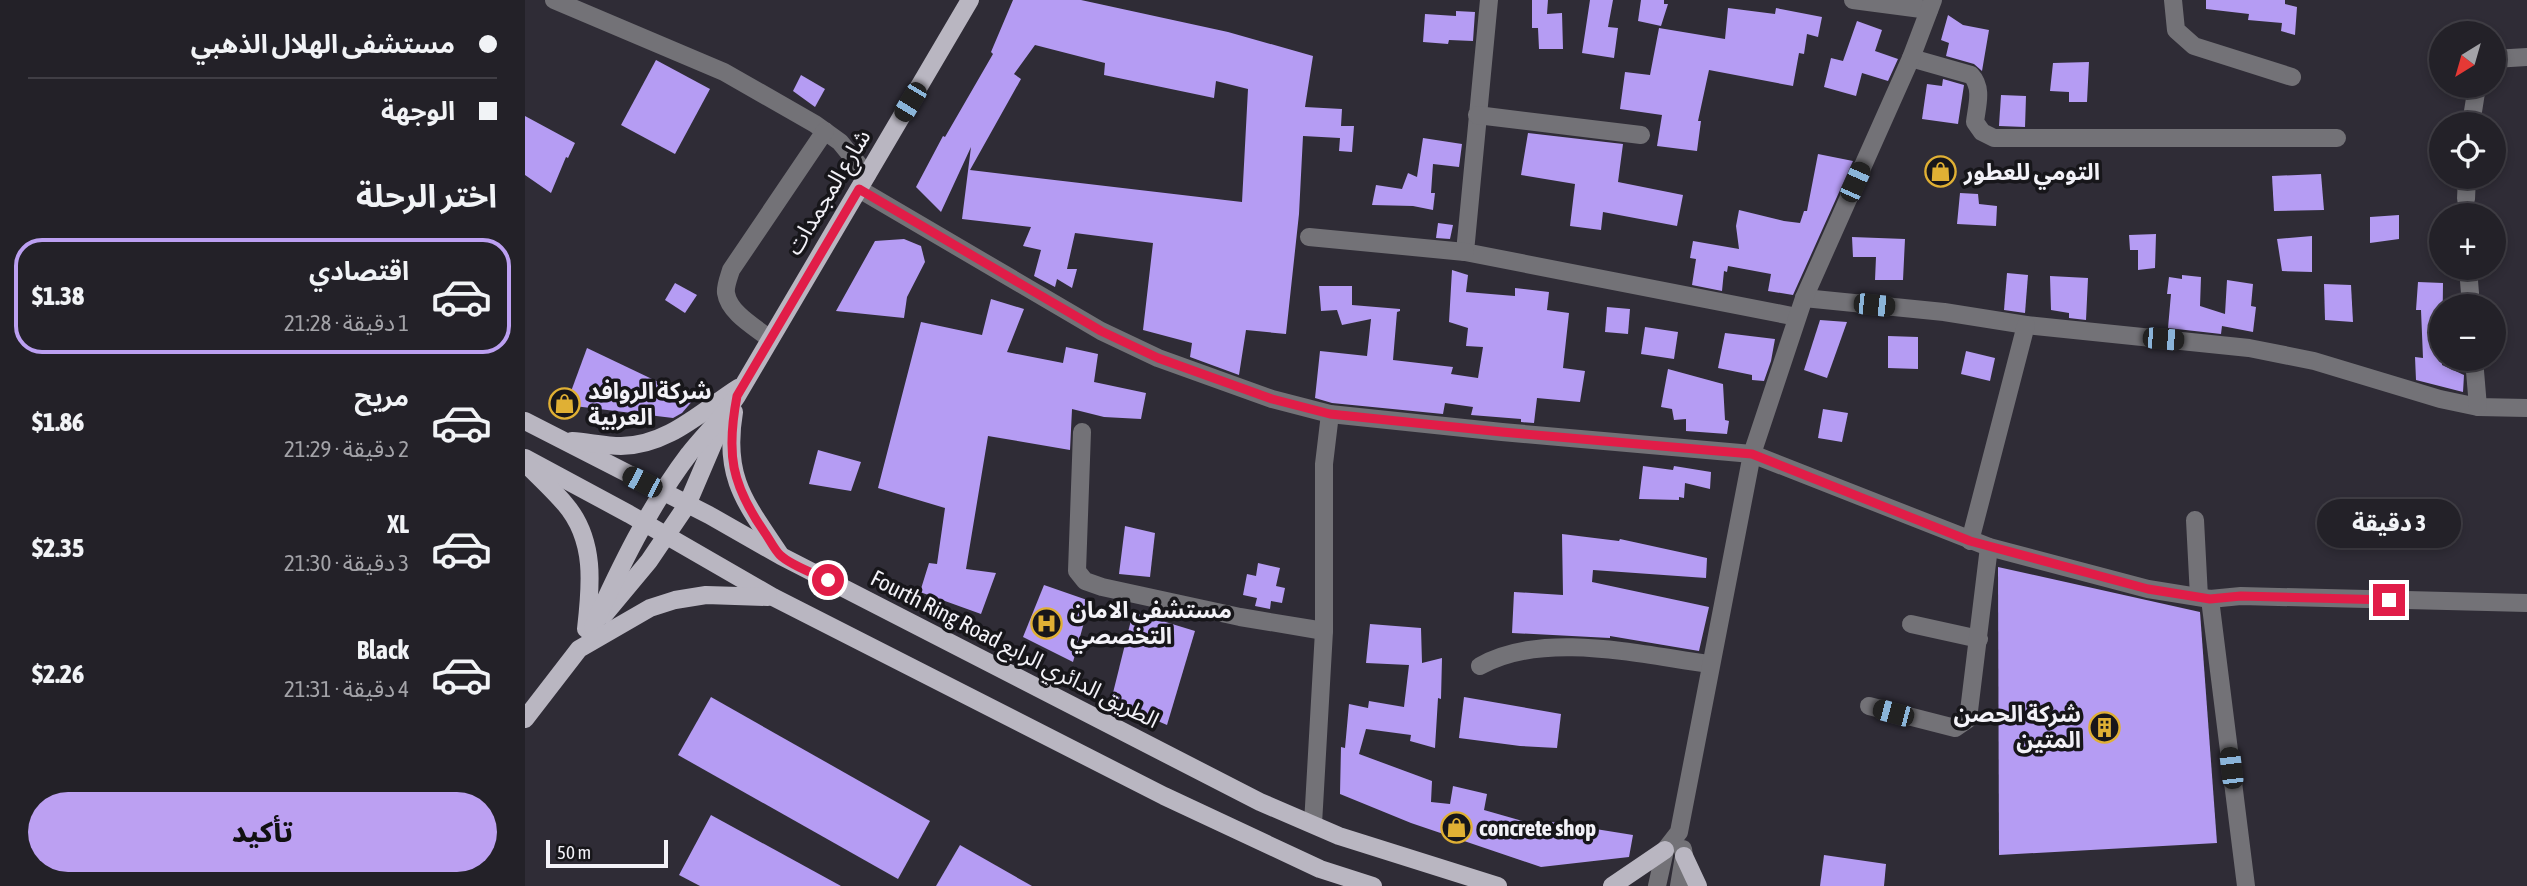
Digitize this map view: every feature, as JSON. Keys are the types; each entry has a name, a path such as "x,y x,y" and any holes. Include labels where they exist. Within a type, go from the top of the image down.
{"main road":[{"name":"شارع المجمدات","path":"586,639 625,593 687,505 736,396 970,0"},
{"name":"شارع المجمدات","path":"586,639 615,578 663,492 690,453 736,396"},
{"path":"561,440 621,446 652,441 736,396"},
{"path":"736,396 731,430 732,461 736,479 747,506 781,556"},
{"name":"Fourth Ring Road الطريق الدائري الرابع","path":"525,421 1260,802 1352,840 1498,886"},
{"path":"525,460 773,597 1243,835 1319,869 1373,886"},
{"path":"525,460 565,504 583,534 591,577 586,639"},
{"path":"525,719 586,639 650,608 675,600 716,595 773,597"},
{"path":"1612,886 1665,850"},
{"path":"1685,856 1699,886"}],"street":[{"path":"554,0 724,72 825,131 840,142 863,182 1101,331 1158,358 1272,399 1330,414 1752,454 1970,541 2148,589 2204,598 2241,596 2527,603"},
{"path":"1465,252 1489,0"},
{"path":"1657,886 1665,850 1678,832 1752,454 1804,298 1911,58 1931,5 1853,0"},
{"path":"2173,0 2176,30 2194,46 2292,77"},
{"path":"2506,58 2527,57"},
{"path":"1911,58 1971,75 1977,82 1979,91 1975,122 1982,132 1994,138 2337,138"},
{"path":"1477,115 1641,135"},
{"path":"770,339 735,310 725,290 731,270 825,131"},
{"path":"2466,189 2466,199"},
{"path":"1309,237 1465,252 1797,317"},
{"path":"1804,298 2249,348 2315,361 2440,399 2477,407 2527,408"},
{"path":"1970,541 2026,325"},
{"path":"2475,371 2477,407"},
{"path":"1313,824 1325,631 1324,464 1330,414"},
{"path":"1082,432 1077,571 1085,581 1240,617 1325,631"},
{"path":"2195,520 2246,886"},
{"path":"1869,706 1955,728 1968,719 1989,547"},
{"path":"1911,624 1979,639"},
{"path":"1480,666 1497,656 1521,650 1560,648 1608,651 1710,664"},
{"path":"1678,832 1685,856 1679,886"}],"building":[{"path":"1013,0 1081,0 1228,32 1313,56 1305,107 1342,109 1341,126 1354,126 1352,152 1339,151 1340,138 1303,136 1299,214 1286,334 1246,330 1239,375 1190,357 1192,343 1143,330 1153,243 1075,233 1067,269 1077,269 1072,288 1057,279 1055,287 1034,276 1041,250 1023,246 1031,227 962,219 971,147 941,212 916,187 943,136 945,137 993,54 991,52","holes":["1035,45 1105,63 1104,75 1214,98 1216,81 1248,89 1242,202 970,170 1021,79 1014,74"]},
{"path":"1532,0 1548,0 1547,14 1562,13 1563,49 1539,49 1538,28 1532,28"},
{"path":"1590,0 1613,0 1608,27 1618,28 1614,58 1582,53"},
{"path":"1641,0 1664,0 1664,4 1668,4 1661,26 1638,21"},
{"path":"2206,0 2285,0 2285,4 2297,7 2295,35 2281,31 2282,23 2248,20 2249,14 2206,9"},
{"path":"1728,8 1775,14 1776,8 1822,17 1818,37 1807,34 1804,54 1799,53 1793,86 1709,70 1698,121 1701,121 1697,151 1657,146 1662,115 1620,109 1625,72 1650,75 1659,28 1725,39"},
{"path":"1456,11 1475,12 1473,41 1449,40 1448,44 1423,42 1425,14 1456,16"},
{"path":"1948,15 1963,25 1989,30 1982,71 1974,64 1946,56 1949,43 1941,40"},
{"path":"1857,21 1882,30 1875,51 1898,59 1888,81 1862,73 1856,96 1824,87 1831,58 1843,61"},
{"path":"656,60 710,89 675,154 621,125"},
{"path":"2089,62 2087,102 2069,102 2069,92 2050,91 2053,63"},
{"path":"801,75 825,89 815,107 793,91"},
{"path":"1943,79 1964,85 1958,124 1922,119 1927,84 1942,86"},
{"path":"2001,95 2026,96 2025,127 1999,126"},
{"path":"525,116 575,143 551,193 525,175"},
{"path":"1528,133 1623,144 1618,182 1683,195 1677,226 1603,212 1601,230 1570,226 1575,184 1521,175"},
{"path":"1423,138 1462,144 1459,167 1433,164 1433,210 1413,206 1372,205 1376,185 1402,189 1408,173 1417,177"},
{"path":"1818,154 1853,161 1793,295 1768,291 1771,274 1728,266 1727,272 1724,271 1722,291 1692,285 1696,259 1690,258 1693,241 1739,249 1736,226 1739,210 1800,223 1804,211 1807,211"},
{"path":"2321,174 2324,210 2274,211 2272,176"},
{"path":"1960,193 1978,194 1979,204 1997,206 1996,226 1957,224"},
{"path":"2399,215 2399,239 2370,243 2370,217"},
{"path":"1438,223 1453,225 1450,239 1436,238"},
{"path":"2156,234 2155,268 2138,270 2138,250 2130,250 2129,235"},
{"path":"2312,236 2312,272 2282,271 2277,239"},
{"path":"1852,237 1905,239 1903,280 1875,280 1876,257 1853,257"},
{"path":"904,239 921,246 925,262 907,297 904,318 836,311 875,241"},
{"path":"1452,270 1468,275 1466,292 1515,296 1515,288 1549,292 1547,310 1569,313 1563,368 1585,371 1580,402 1537,398 1534,423 1521,422 1521,419 1471,415 1473,407 1445,403 1443,414 1332,403 1315,398 1320,351 1367,356 1371,319 1342,325 1337,310 1321,311 1319,286 1352,286 1352,305 1400,309 1397,312 1393,360 1453,367 1451,374 1478,378 1483,347 1466,346 1468,328 1449,322"},
{"path":"2007,273 2028,275 2025,313 2004,310"},
{"path":"2182,275 2201,277 2200,306 2225,314 2227,280 2253,284 2251,306 2256,307 2253,332 2222,326 2221,334 2168,328 2171,294 2167,294 2169,277 2182,279"},
{"path":"2050,276 2088,278 2086,320 2069,318 2069,313 2051,310"},
{"path":"2418,282 2443,283 2443,294 2429,294 2429,371 2455,371 2464,375 2463,392 2416,380 2415,357 2423,358 2421,310 2416,310"},
{"path":"675,283 697,295 685,313 665,300"},
{"path":"2324,284 2351,285 2353,322 2325,320"},
{"path":"991,299 1024,309 1007,352 1063,363 1066,347 1098,354 1094,382 1146,393 1141,419 1104,417 1072,409 1070,450 988,436 966,569 996,573 981,614 920,592 929,563 937,564 945,508 878,488 921,322 982,335"},
{"path":"1607,307 1630,309 1628,334 1605,332"},
{"path":"1820,320 1847,322 1827,378 1804,370"},
{"path":"1645,327 1678,332 1674,359 1641,354"},
{"path":"1725,333 1775,339 1764,381 1752,380 1752,375 1718,368"},
{"path":"1888,336 1918,337 1918,369 1888,368"},
{"path":"587,348 694,399 682,413 673,418 566,405"},
{"path":"1966,351 1995,358 1990,381 1961,374"},
{"path":"1668,369 1723,384 1725,420 1729,421 1727,434 1686,431 1686,419 1674,420 1672,409 1661,407"},
{"path":"1823,409 1848,413 1842,442 1818,438"},
{"path":"818,450 861,462 851,491 809,484"},
{"path":"1643,466 1673,470 1674,466 1711,472 1710,489 1685,483 1684,498 1679,497 1679,500 1639,499"},
{"path":"1125,526 1155,533 1150,577 1119,574"},
{"path":"1562,534 1620,539 1707,558 1706,578 1593,570 1592,582 1709,607 1699,651 1610,636 1512,633 1514,592 1563,595"},
{"path":"1258,563 1280,568 1276,586 1285,588 1282,603 1271,601 1270,609 1255,606 1257,598 1243,595 1247,574 1256,576"},
{"name":"شركة الحصن المتين","path":"1998,567 2200,612 2217,843 1999,855"},
{"path":"1044,585 1090,601 1073,662 1023,637"},
{"path":"1133,612 1195,631 1167,725 1111,701"},
{"path":"1370,624 1421,628 1422,663 1442,658 1441,699 1438,698 1435,748 1410,741 1411,735 1366,729 1359,754 1432,781 1431,802 1450,804 1453,786 1487,794 1484,810 1551,829 1552,822 1633,835 1629,857 1541,867 1411,823 1340,794 1341,747 1345,748 1349,704 1368,708 1369,701 1404,707 1409,665 1366,663"},
{"path":"711,697 930,821 898,879 678,755"},
{"path":"1464,697 1561,714 1557,748 1459,738"},
{"path":"711,815 841,886 700,886 679,875"},
{"path":"960,845 1032,886 936,886"},
{"path":"1824,855 1886,864 1884,886 1820,886"}],"place":[{"name":"التومي للعطور","path":"1941,172"},
{"name":"شركة الروافد العربية","path":"565,404"},
{"name":"مستشفى الامان التخصصي","path":"1047,623"},
{"name":"شركة الحصن المتين","path":"2104,727"},
{"name":"concrete shop","path":"1456,828"}],"route":[{"path":"828,580 781,556 753,516 736,479 732,461 731,430 737,396 859,189 1101,331 1158,358 1272,399 1330,414 1752,454 1970,541 2148,589 2210,599 2241,596 2389,600"}]}
